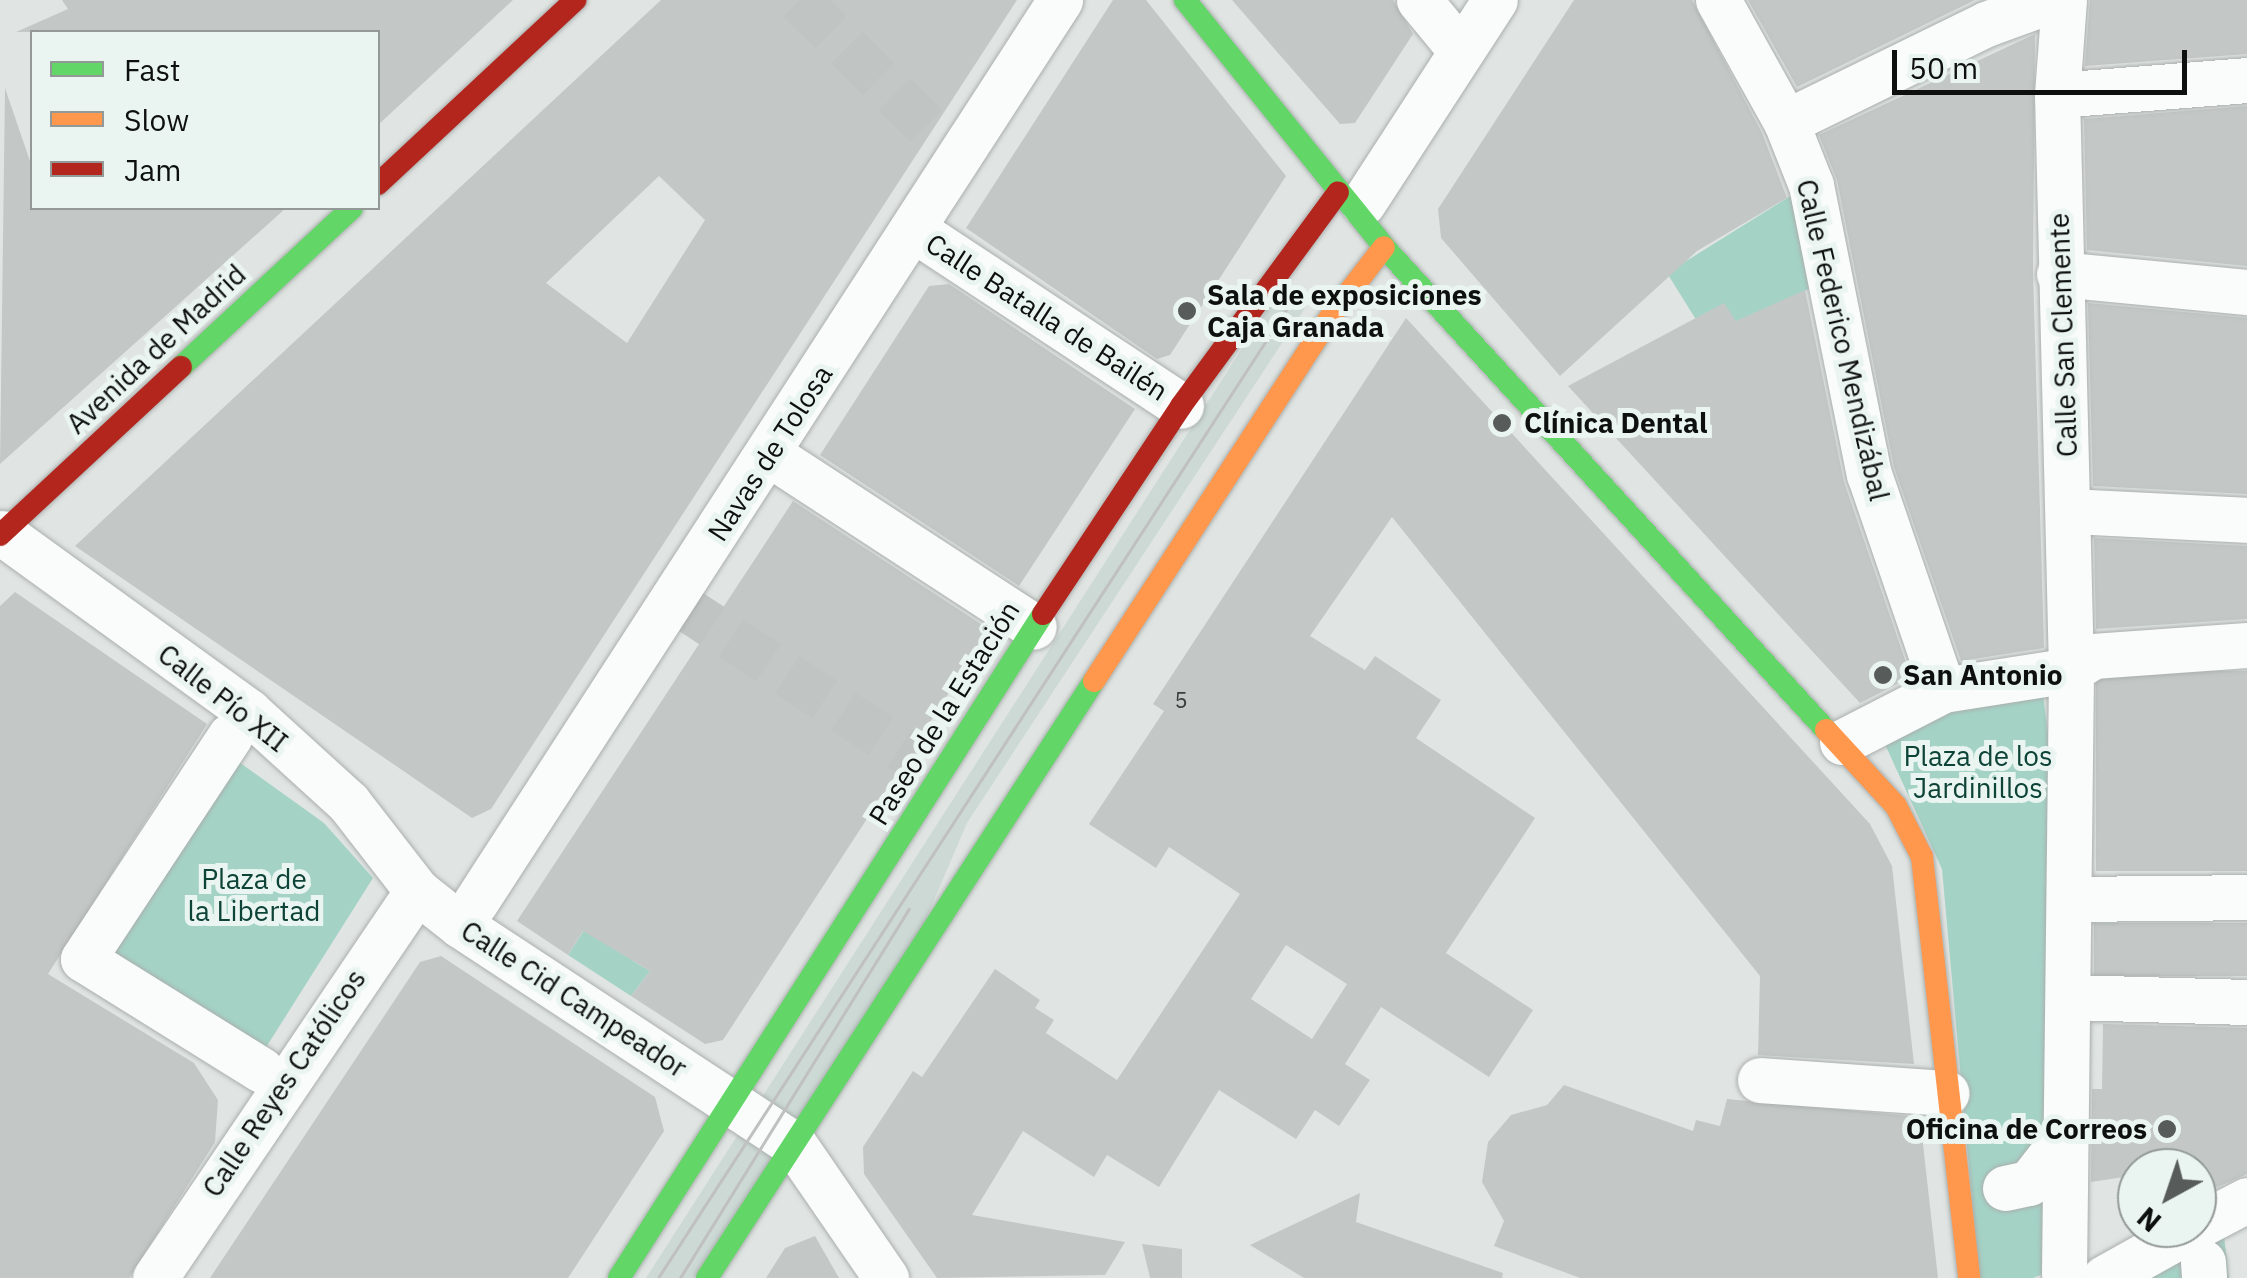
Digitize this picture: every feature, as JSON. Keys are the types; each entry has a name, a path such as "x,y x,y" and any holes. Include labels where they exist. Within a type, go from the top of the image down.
{"main road":[{"path":"380,182 575,0"},
{"path":"1185,0 1350,198 1384,248 1842,742 1896,806 1922,858 1969,1278"},
{"name":"Paseo de la Estación","path":"618,1278 1034,627 1181,406 1350,198"},
{"name":"Avenida de Madrid","path":"1,534 350,210"},
{"path":"707,1278 1333,313 1384,248"}],"street":[{"name":"Navas de Tolosa","path":"475,902 913,229 945,145 1060,0"},
{"path":"1419,0 1461,51"},
{"path":"1350,198 1495,0"},
{"name":"Calle Federico Mendizábal","path":"1718,0 1786,122 1811,185 1869,474 1944,690"},
{"path":"1786,122 1986,24 2052,0"},
{"name":"Calle San Clemente","path":"2064,0 2057,95 2059,274 2071,511 2072,670"},
{"path":"2057,95 2247,80"},
{"name":"Calle Batalla de Bailén","path":"913,229 1181,406"},
{"path":"2059,274 2247,292"},
{"path":"769,454 1034,627"},
{"path":"2071,511 2247,520"},
{"name":"Calle Pío XII","path":"1,534 250,712 348,802 416,891"},
{"path":"1842,742 1944,690 2072,670 2093,656 2247,645"},
{"path":"2072,670 2066,1134 2084,1276 2169,1248"},
{"path":"230,736 83,959 260,1070"},
{"name":"Calle Cid Campeador","path":"416,891 794,1144"},
{"name":"Calle Reyes Católicos","path":"154,1278 416,891"},
{"path":"2069,899 2247,897"},
{"path":"2070,998 2247,1002"},
{"path":"1760,1080 1947,1093"},
{"path":"2005,1188 2029,1183 2066,1134"},
{"path":"794,1144 886,1278"}],"shaded area":[{"path":"1281,288 1307,305 967,823 919,935 693,1278 646,1278"}],"green space":[{"path":"1797,192 1811,288 1737,322 1695,318 1667,273"},
{"name":"Plaza de los Jardinillos","path":"2042,686 2055,790 2050,1271 2033,1278 1979,1278 1942,869 1878,729"},
{"name":"Plaza de la Libertad","path":"232,757 324,823 373,878 265,1049 110,953"},
{"path":"611,888 633,961 650,971 631,996 568,955"},
{"path":"2223,1228 2229,1278 2136,1278 2188,1248 2217,1248 2217,1231"}],"building":[{"path":"62,0 513,0 380,123 380,30 16,32 68,9"},
{"path":"661,0 1017,0 491,809 472,818 75,546","holes":["659,176 705,220 627,343 546,283"]},
{"path":"1113,0 1146,0 1286,176 1170,355 1157,359 966,228"},
{"path":"1232,0 1393,0 1413,34 1355,123 1340,124"},
{"path":"1574,0 1692,0 1762,133 1787,198 1697,251 1560,376 1441,238 1438,209"},
{"path":"1748,0 1975,0 1797,87"},
{"path":"2090,0 2247,0 2247,54 2085,66"},
{"path":"2035,34 2033,272 2044,648 1961,661 1894,467 1837,180 1819,135"},
{"path":"5,88 30,161 30,210 284,210 0,464"},
{"path":"2247,106 2247,266 2087,250 2084,119"},
{"path":"949,284 1135,409 1019,586 820,455 929,286"},
{"path":"1805,290 1844,482 1911,677 1860,703 1568,386 1724,303 1736,321"},
{"path":"2088,303 2247,318 2247,494 2093,486"},
{"path":"1406,318 1870,824 1892,866 1914,1064 1758,1055 1760,976 1392,517 1310,636 1365,670 1375,656 1441,700 1416,738 1535,818 1446,953 1533,1010 1489,1077 1381,1007 1345,1064 1370,1080 1339,1126 1315,1110 1296,1139 1219,1090 1159,1187 1107,1155 1094,1177 1023,1131 972,1215 1125,1242 1105,1275 937,1278 864,1174 863,1147 913,1071 922,1077 995,969 1040,1000 1035,1008 1054,1020 1046,1033 1117,1080 1240,894 1169,847 1156,868 1089,824 1164,711 1153,704","holes":["1286,945 1347,984 1312,1039 1251,999"]},
{"path":"793,501 990,630 723,1040 705,1044 631,996 650,971 583,931 568,955 517,921"},
{"path":"2094,538 2247,546 2247,619 2096,629"},
{"path":"15,592 207,724 48,974 194,1063 218,1100 215,1142 129,1278 0,1278 0,606"},
{"path":"2096,671 2247,671 2247,871 2096,871"},
{"path":"2094,923 2247,923 2247,976 2094,976"},
{"path":"441,956 655,1097 664,1131 568,1278 210,1278 420,962"},
{"name":"Oficina de Correos","path":"2103,1024 2247,1028 2247,1174 2217,1187 2217,1148 2117,1148 2117,1178 2091,1182 2092,1089 2102,1089"},
{"path":"1564,1085 1693,1131 1696,1120 1720,1126 1727,1099 1920,1117 1938,1278 1580,1278 1494,1246 1504,1221 1482,1182 1488,1142 1511,1115 1547,1105"},
{"path":"1360,1193 1356,1222 1503,1273 1502,1278 1304,1278 1250,1245"},
{"path":"815,1236 839,1278 766,1278 785,1248"},
{"path":"1142,1244 1182,1249 1182,1278 1150,1278"}],"tunnel":[{"path":"799,0 932,131"},
{"path":"675,601 916,759"}],"tram line":[{"path":"658,1278 1297,293"},
{"path":"680,1278 909,909"}],"traffic: fast":[{"path":"1185,0 1384,247 1826,730"},
{"path":"181,367 350,210"},
{"path":"619,1278 1043,614"},
{"path":"707,1278 1094,681"}],"traffic: slow":[{"path":"1094,681 1333,313 1384,247"},
{"path":"1826,730 1896,806 1922,857 1969,1278"}],"traffic: jam":[{"path":"380,182 575,0"},
{"path":"1043,614 1181,406 1338,192"},
{"path":"0,535 181,367"}],"place":[{"name":"Sala de exposiciones Caja Granada","path":"1187,311"},
{"name":"Clínica Dental","path":"1502,423"},
{"name":"San Antonio","path":"1883,675"},
{"name":"Oficina de Correos","path":"2167,1129"}]}
